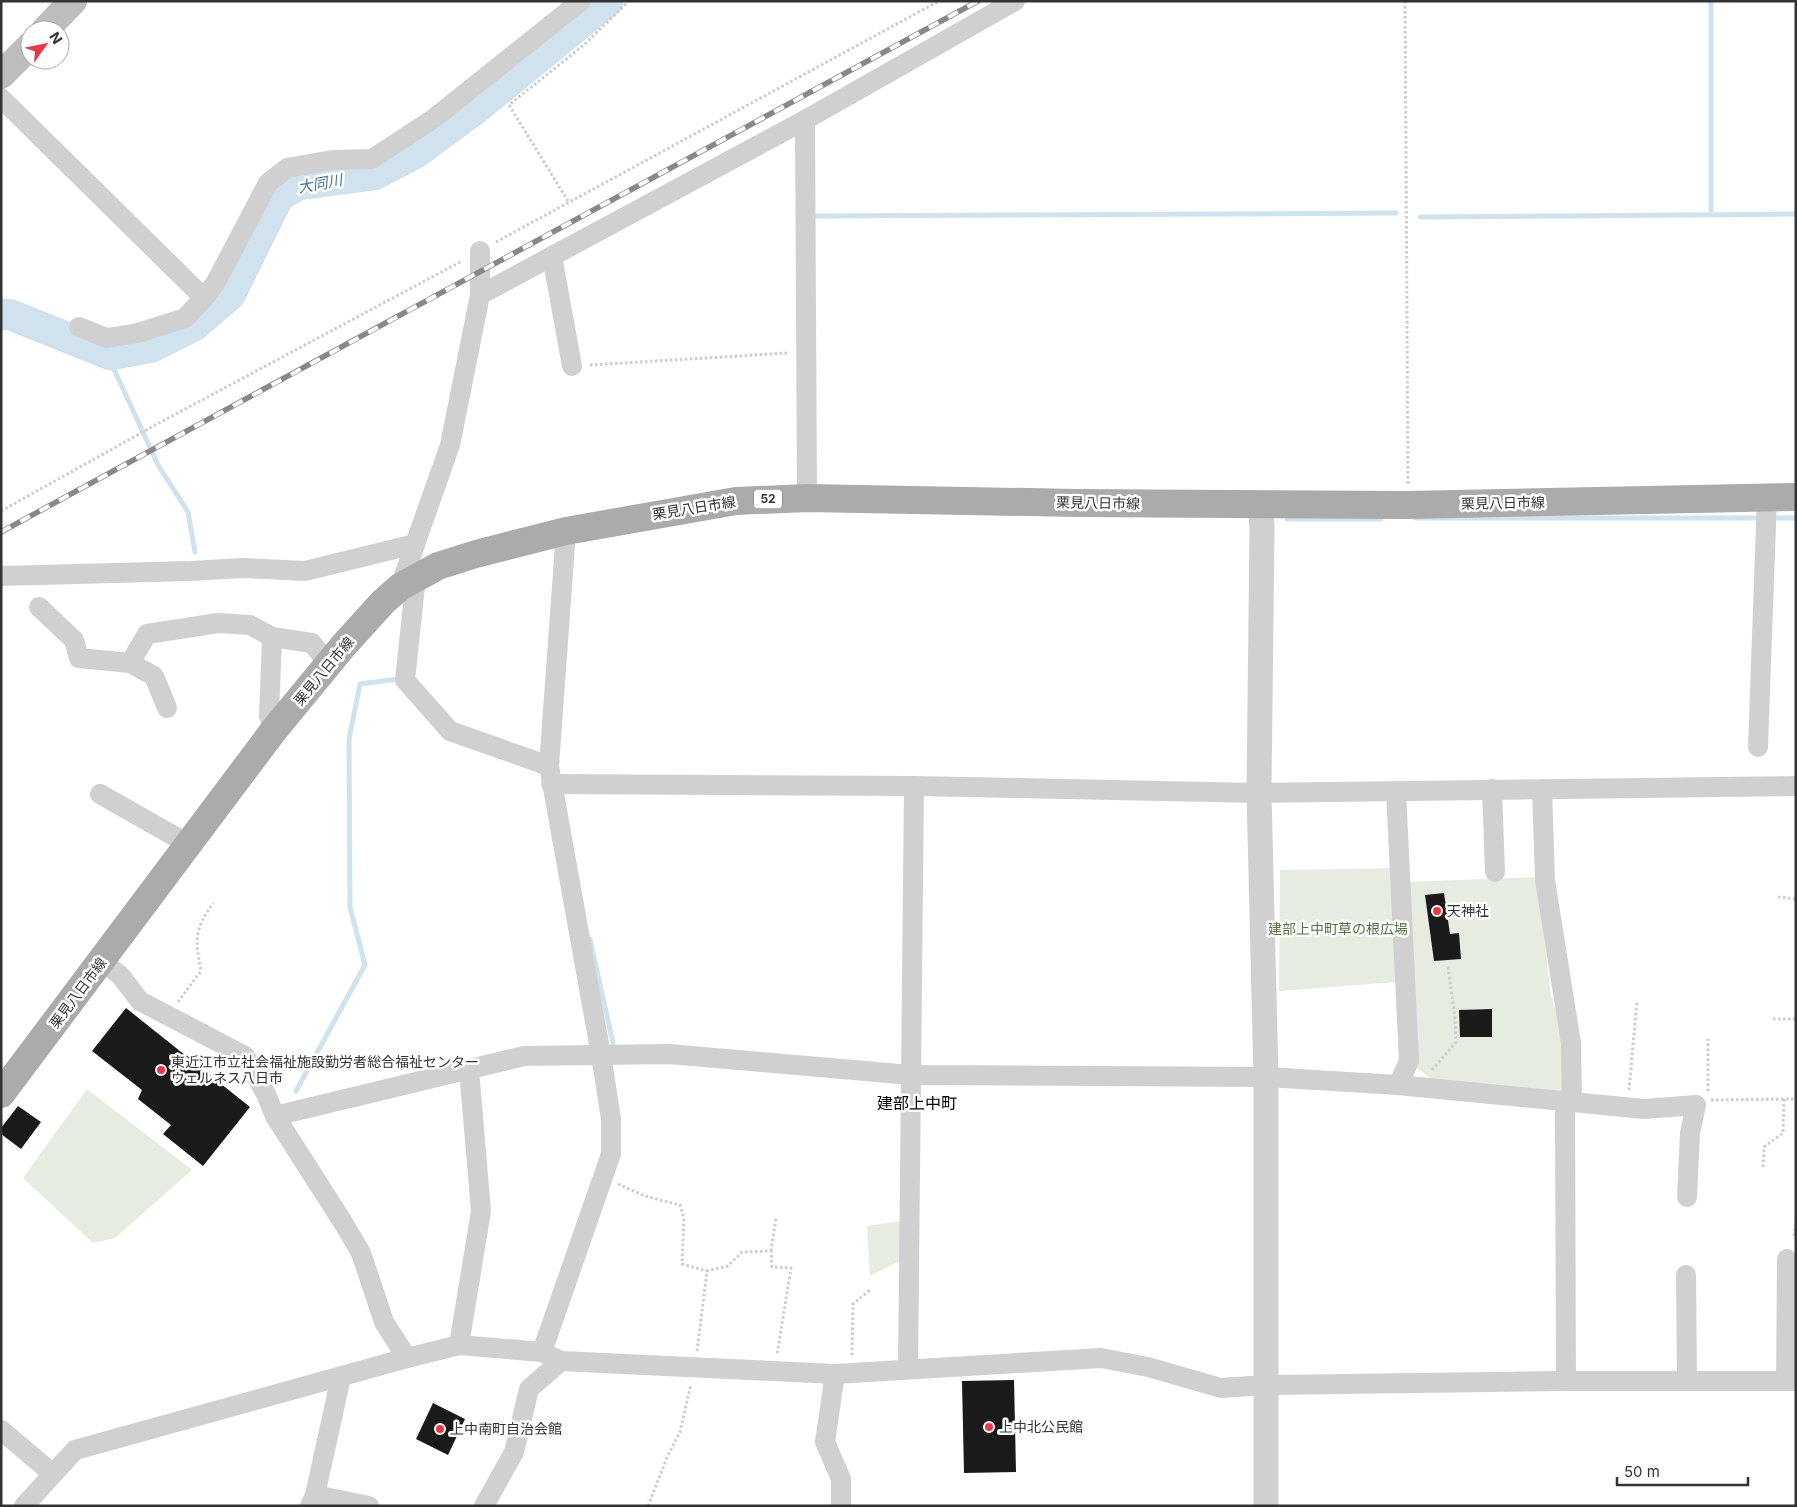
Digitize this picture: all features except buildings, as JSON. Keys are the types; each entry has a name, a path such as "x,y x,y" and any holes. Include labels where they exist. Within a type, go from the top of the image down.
{"main road":[{"path":"55,20 73,1"},
{"path":"1,75 20,56"},
{"name":"栗見八日市線","path":"1,1094 102,962 274,730 383,602 408,582 438,566 476,554 566,531 736,501 806,498 1260,505 1407,505 1796,497"}],"street":[{"path":"79,327 107,338 138,333 185,318 216,282 268,183 287,168 332,160 372,159 433,119 581,1"},
{"path":"480,295 805,120 1015,1"},
{"path":"1,98 204,298"},
{"path":"805,120 806,498"},
{"path":"480,251 480,295 450,445 414,544 408,582 404,680 450,730 550,775 914,786 1260,793 1796,786"},
{"path":"552,256 572,366"},
{"path":"1758,748 1767,497"},
{"path":"1260,505 1262,527 1260,793 1266,1077 1266,1506"},
{"path":"542,1352 611,1154 611,1119 601,1055 550,775 566,531"},
{"path":"1,576 243,568 306,571 414,544"},
{"path":"39,607 74,640 79,658 130,663 154,676 167,708"},
{"path":"130,663 147,634 218,623 250,625 272,637 312,643 329,665"},
{"path":"272,637 269,716 274,730"},
{"path":"908,1370 914,786"},
{"path":"1542,788 1545,880 1571,1043 1568,1103 1566,1381"},
{"path":"1492,790 1495,872"},
{"path":"1396,791 1409,1061 1407,1086"},
{"path":"100,794 188,844"},
{"path":"102,962 120,975 140,1001 244,1056 266,1094 275,1116 360,1253 384,1322 407,1358"},
{"path":"275,1116 524,1056 669,1054 911,1075 1266,1077 1407,1086 1627,1108 1644,1109 1696,1104 1690,1133 1687,1197"},
{"path":"459,1345 481,1211 469,1070"},
{"path":"24,1506 75,1450 459,1345 542,1352 562,1361 843,1374 1101,1358 1148,1366 1221,1388 1265,1385 1566,1381 1791,1381 1787,1259"},
{"path":"1686,1275 1686,1381"},
{"path":"484,1506 514,1452 529,1389 562,1361"},
{"path":"841,1506 841,1479 825,1442 843,1374"},
{"path":"341,1377 312,1500 369,1506"},
{"path":"1,1430 53,1474"}],"path":[{"path":"568,201 509,105 585,44 629,1"},
{"path":"1,511 159,422 480,251 568,201 939,1"},
{"path":"1405,1 1407,505"},
{"path":"572,366 806,352"},
{"path":"1778,897 1796,899"},
{"path":"168,1017 201,971 196,943 200,923 213,903"},
{"path":"1407,1086 1456,1042 1455,1018 1448,967"},
{"path":"1627,1108 1637,1001"},
{"path":"1773,1019 1796,1019"},
{"path":"1708,1039 1708,1100 1796,1099"},
{"path":"1763,1167 1764,1147 1783,1133 1784,1098"},
{"path":"603,1178 645,1196 680,1205 684,1218 682,1264 708,1271 728,1266 742,1252 771,1251"},
{"path":"774,1372 791,1268 772,1267 771,1251 776,1218"},
{"path":"1794,1236 1796,1220"},
{"path":"648,1506 668,1454 680,1432 695,1367 708,1271"},
{"path":"843,1374 853,1304 871,1289"}],"green space":[{"name":"建部上中町草の根広場","path":"1393,868 1397,982 1279,991 1280,870"},
{"path":"1537,877 1551,996 1566,1042 1564,1096 1439,1085 1418,1069 1414,1048 1405,882"},
{"path":"87,1089 192,1170 115,1238 93,1243 23,1178"},
{"path":"901,1221 902,1260 870,1276 867,1226"}],"waterway":[{"name":"大同川","path":"1,314 11,315 111,355 152,347 194,326 230,295 279,196 298,185 374,175 416,153 477,108 608,1"},
{"path":"1711,1 1711,210"},
{"path":"811,216 1396,213"},
{"path":"1420,217 1796,214"},
{"path":"111,355 114,369 158,465 188,512 195,552"},
{"path":"1415,518 1761,518"},
{"path":"1770,518 1796,518"},
{"path":"1287,519 1381,519"},
{"path":"296,1091 365,965 350,907 349,739 360,684 398,679"},
{"path":"590,939 613,1043"}],"railway":[{"path":"1,532 978,1"}],"place":[{"name":"天神社","path":"1437,911"},
{"name":"東近江市立社会福祉施設勤労者総合福祉センター ウェルネス八日市","path":"161,1070"},
{"name":"上中北公民館","path":"989,1427"},
{"name":"上中南町自治会館","path":"440,1429"}],"district":[{"name":"建部上中町","path":"917,1103"}]}
